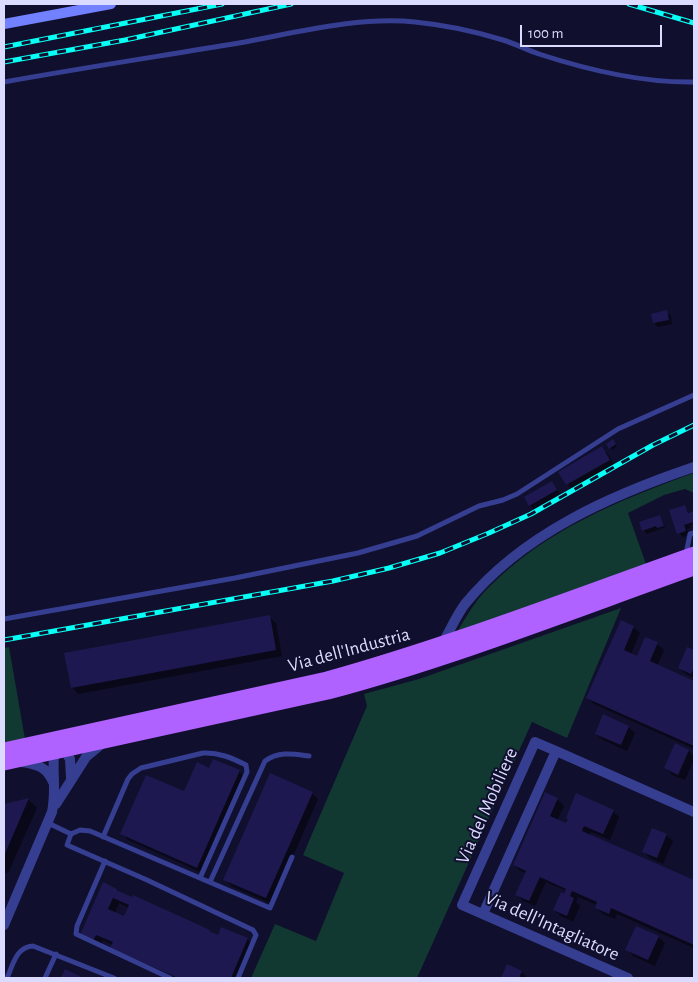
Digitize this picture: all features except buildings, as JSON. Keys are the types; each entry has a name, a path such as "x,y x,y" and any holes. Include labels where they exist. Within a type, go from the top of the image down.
{"main road":[{"name":"Via dell'Industria","path":"5,759 327,679 442,644 691,559"},
{"name":"Via dell'Industria","path":"58,747 107,740 328,692 383,677 444,657 691,559"}],"street":[{"path":"4,24 111,4"},
{"path":"442,644 464,606 483,584 507,562 534,542 560,526 635,488 694,467"},
{"path":"4,925 52,812 86,757 107,740"},
{"name":"Via del Mobiliere","path":"462,905 535,742 694,812"},
{"path":"58,747 71,765 70,781"},
{"path":"52,812 55,786 53,768 58,747"},
{"path":"483,914 556,751"},
{"path":"5,759 40,766 49,773 55,786"},
{"name":"Via dell'Intagliatore","path":"462,905 628,978"}],"lane":[{"path":"4,82 304,31 393,20 462,29 505,40 537,53 609,73 642,79 694,82"},
{"path":"4,619 235,578 390,545 417,536 479,506 503,500 517,494 618,429 694,396"},
{"path":"691,559 690,534 694,533"},
{"path":"103,837 128,779 141,768 214,752 238,761 246,765 247,772 200,878"},
{"path":"210,882 264,761 271,756 281,753 309,756"},
{"path":"48,823 71,834"},
{"path":"238,978 254,942 256,935 253,930 67,845 71,834 80,830 90,830 270,908 292,857"},
{"path":"105,862 76,926 76,934 170,978"},
{"path":"7,978 19,952 26,946 33,946 56,954 114,978"},
{"path":"45,978 56,954"}],"green space":[{"path":"694,473 694,493 685,489 664,495 628,513 646,564 457,632 483,593 534,549 558,533 611,506"},
{"path":"621,608 567,738 532,722 417,978 251,978 275,924 316,941 344,873 303,855 367,706 364,694 419,679"},
{"path":"9,647 25,739 6,743 4,741 4,648"}],"railway":[{"path":"4,47 222,4"},
{"path":"4,62 125,40 291,4"},
{"path":"629,4 694,23"},
{"path":"4,640 333,581 389,568 440,553 531,514 653,445 694,425"}]}
